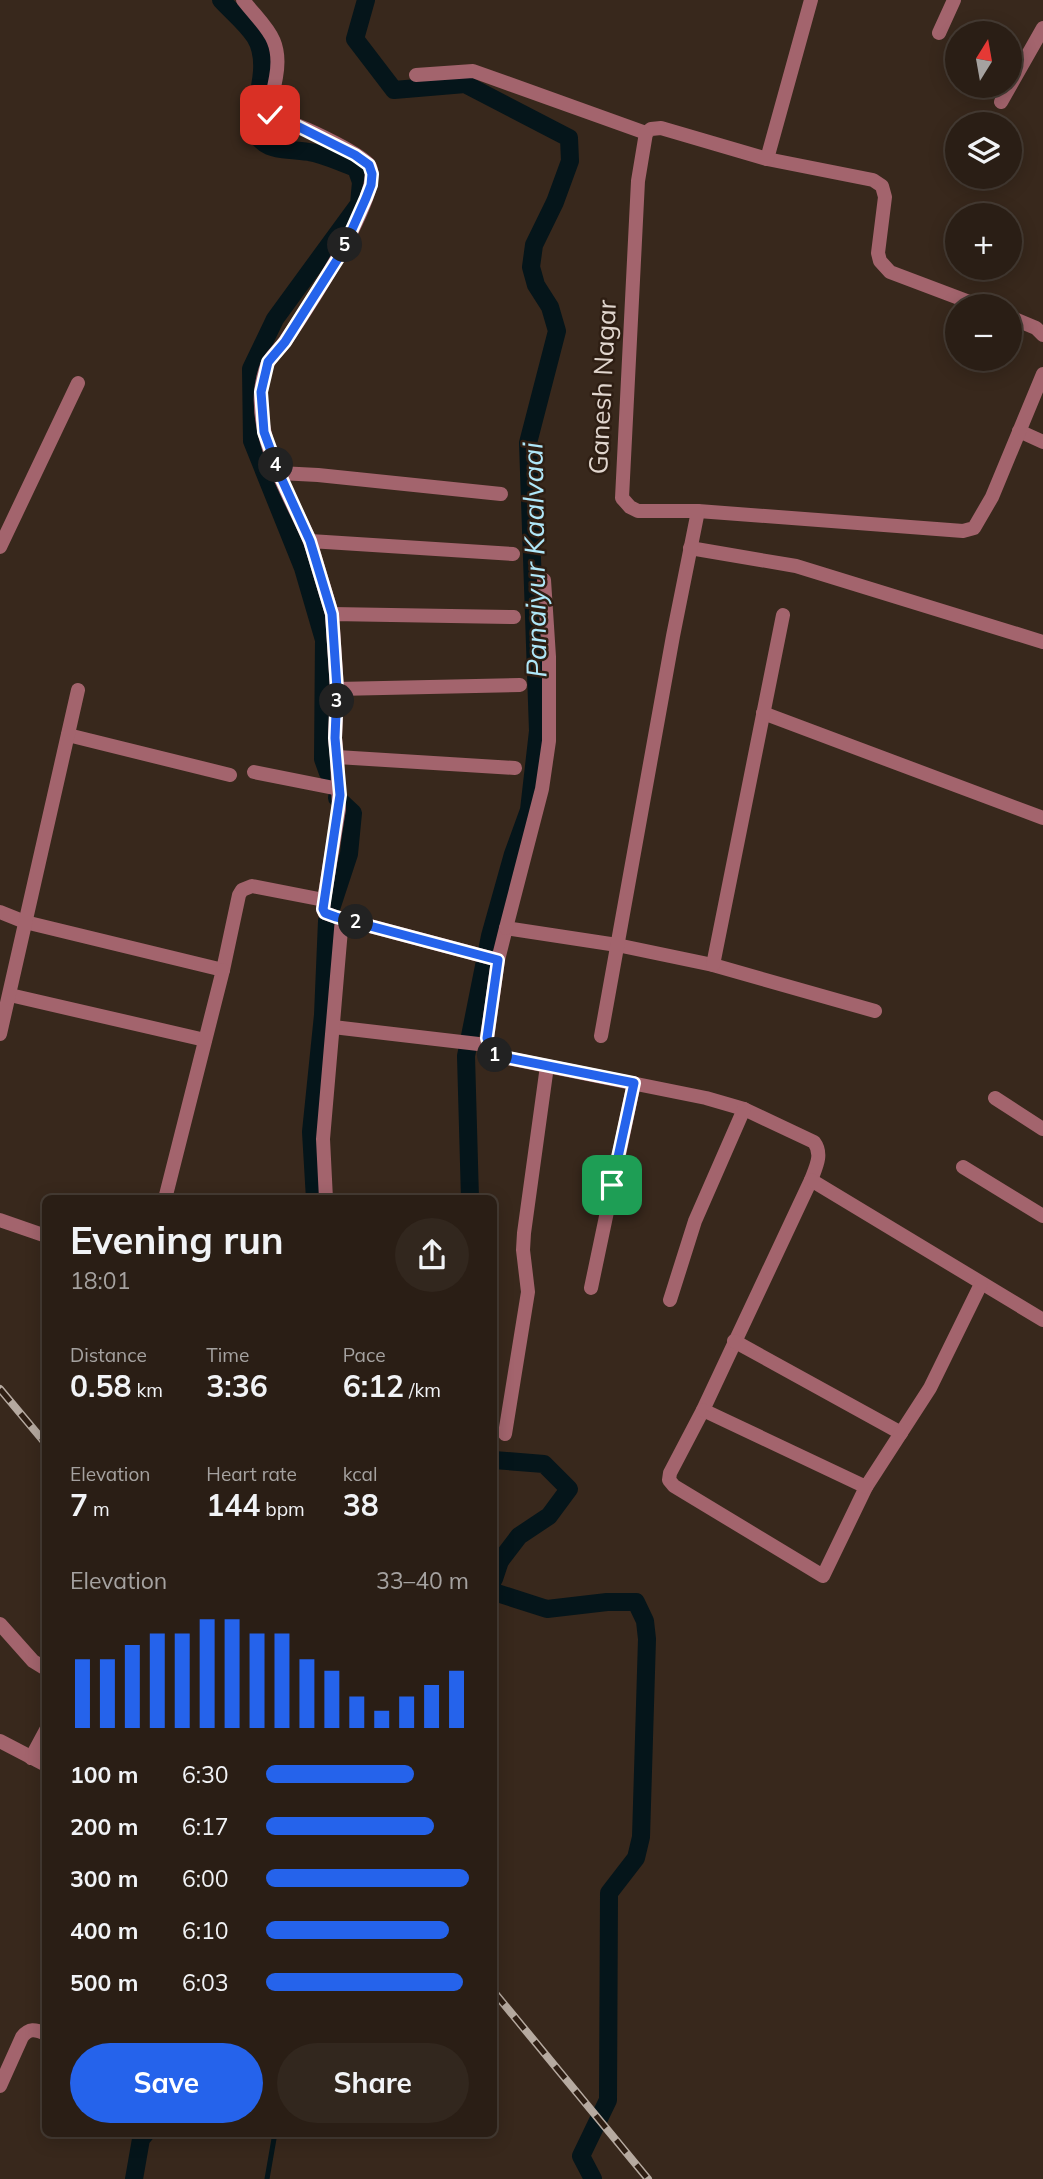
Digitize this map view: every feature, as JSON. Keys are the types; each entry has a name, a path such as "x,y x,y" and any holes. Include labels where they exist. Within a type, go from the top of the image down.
{"street":[{"path":"243,0 267,28 277,46 279,60 270,115 278,122 297,126 355,155 369,165 372,174 371,185 342,252 285,342 268,362 261,392 264,432 279,473 310,541 332,614 337,689 335,738 339,798 331,912 333,1027 323,1139 326,1195"},
{"path":"767,159 811,0"},
{"path":"939,33 954,0"},
{"path":"1001,103 1043,28"},
{"path":"416,75 473,71 646,133 651,129 661,128 767,159 873,180 882,186 885,197 878,253 880,261 890,272 948,294"},
{"name":"Ganesh Nagar","path":"646,133 638,181 622,498 638,511 698,511"},
{"path":"1022,322 1036,328 1043,335"},
{"path":"601,1036 698,511 963,531 974,528 992,497 1043,374"},
{"path":"0,547 78,383"},
{"path":"1019,432 1043,442"},
{"path":"279,473 501,494"},
{"path":"310,541 513,554"},
{"path":"690,548 796,566 1043,642"},
{"path":"482,1045 494,959 506,928 541,789 549,741 549,657 544,580"},
{"path":"332,614 514,617"},
{"path":"713,965 783,615"},
{"path":"337,689 520,685"},
{"path":"0,1034 78,690"},
{"path":"763,713 1043,818"},
{"path":"68,735 230,775"},
{"path":"337,757 515,768"},
{"path":"254,772 339,798"},
{"path":"166,1195 242,890 252,887 494,959"},
{"path":"0,912 25,922 223,970"},
{"path":"506,928 617,945 713,965 875,1011"},
{"path":"10,995 205,1040"},
{"path":"333,1027 482,1045 498,1056 706,1098 744,1109 814,1142 818,1148 818,1159 811,1181 669,1480 674,1486 823,1576 866,1487 930,1388 981,1284"},
{"path":"505,1434 528,1292 523,1250 524,1233 547,1066"},
{"path":"591,1288 634,1083"},
{"path":"995,1098 1043,1129"},
{"path":"670,1300 695,1221 744,1109"},
{"path":"963,1167 1043,1216"},
{"path":"811,1181 1043,1320"},
{"path":"0,1220 42,1235"},
{"path":"734,1341 901,1433"},
{"path":"703,1410 866,1487"},
{"path":"0,1624 33,1661 42,1667"},
{"path":"31,1758 42,1737"},
{"path":"0,1741 42,1763"},
{"path":"0,2086 22,2037 31,2029 42,2033"}],"waterway":[{"path":"221,0 247,27 260,47 261,82 251,128 257,137 269,146 315,153 356,168 361,182 359,204 275,319 251,369 252,441 303,568 324,640 323,759 328,773"},
{"name":"Panaiyur Kaalvaai","path":"366,0 355,39 394,90 465,84 569,138 570,161 555,202 534,245 531,267 536,285 550,307 557,331 528,443 538,731 529,810 513,854 490,936 466,1056 470,1195"},
{"path":"315,1195 311,1132 323,1015 327,921 349,854 353,813 337,798"},
{"name":"Panaiyur Kaalvaai","path":"497,1460 544,1464 569,1489 549,1516 519,1536 500,1561 497,1570"},
{"name":"Panaiyur Kaalvaai","path":"497,1593 547,1609 607,1602 636,1602 645,1621 647,1639 641,1837 636,1858 609,1893 608,2100 581,2156 593,2179"},
{"path":"134,2179 143,2137"},
{"path":"267,2179 274,2137"}],"railway":[{"path":"0,1389 42,1439"},
{"path":"497,1996 648,2179"}],"route":[{"path":"270,115 278,122 297,126 355,155 369,165 372,174 366,198 342,252 285,342 268,362 261,392 264,432 279,473 310,541 332,614 337,689 335,738 340,795 323,909 325,913 336,917 498,960 487,1038 491,1053 634,1083 612,1185"}]}
